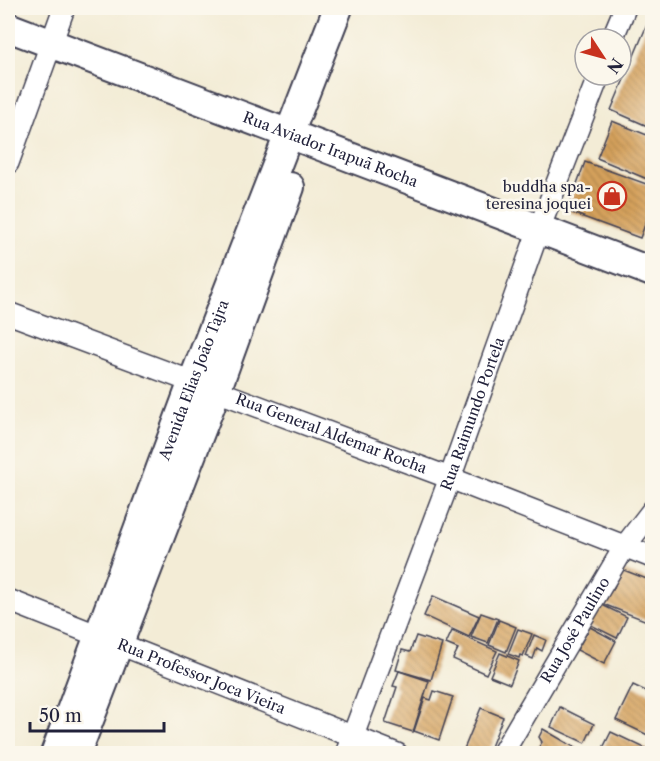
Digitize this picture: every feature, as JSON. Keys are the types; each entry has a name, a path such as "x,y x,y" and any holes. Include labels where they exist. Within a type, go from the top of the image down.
{"street":[{"path":"8,163 49,44 64,8"},
{"name":"Avenida Elias João Tajra","path":"55,753 107,639 204,386 298,137 338,8"},
{"name":"Avenida Elias João Tajra","path":"298,137 356,8"},
{"path":"617,27 625,8"},
{"name":"Rua Aviador Irapuã Rocha","path":"8,27 652,272"},
{"name":"Rua Raimundo Portela","path":"349,745 593,87"},
{"name":"Rua General Aldemar Rocha","path":"8,313 450,478 652,557"},
{"name":"Rua José Paulino","path":"502,753 625,546 652,511"},
{"name":"Rua Professor Joca Vieira","path":"8,600 107,639 349,745 397,753"},
{"name":"Avenida Elias João Tajra","path":"76,753 107,639"}],"building":[{"path":"652,13 652,128 611,110 621,87 633,87 633,58"},
{"path":"612,121 652,137 652,181 597,158"},
{"name":"buddha spa- teresina joquei","path":"585,162 652,186 652,206 640,238 567,211"},
{"path":"621,569 652,581 652,623 603,604 609,588 613,590"},
{"path":"433,596 479,616 469,637 424,616"},
{"path":"600,604 627,617 617,638 589,624"},
{"path":"481,613 498,619 488,643 471,637"},
{"path":"499,620 516,627 506,652 489,645"},
{"path":"590,627 616,641 604,664 577,650"},
{"path":"518,629 532,634 523,656 520,655 519,658 508,654"},
{"path":"452,631 497,651 486,674 453,659 458,649 446,644"},
{"path":"534,635 546,640 542,651 537,648 533,659 526,656"},
{"path":"416,636 442,644 431,680 396,670 402,650 410,652"},
{"path":"500,653 519,661 510,684 490,676"},
{"path":"399,671 429,681 413,732 385,723 397,687 393,686"},
{"path":"633,685 652,694 652,737 616,720"},
{"path":"434,691 453,697 439,740 414,731 425,698 431,700"},
{"path":"560,707 594,724 585,743 551,727"},
{"path":"481,708 503,717 488,754 462,754"},
{"path":"543,729 586,754 538,754 536,752 542,742 539,737"},
{"path":"611,732 649,750 647,754 610,754 602,750"},
{"path":"520,748 531,754 517,754"}],"place":[{"name":"buddha spa- teresina joquei","path":"612,196"}]}
